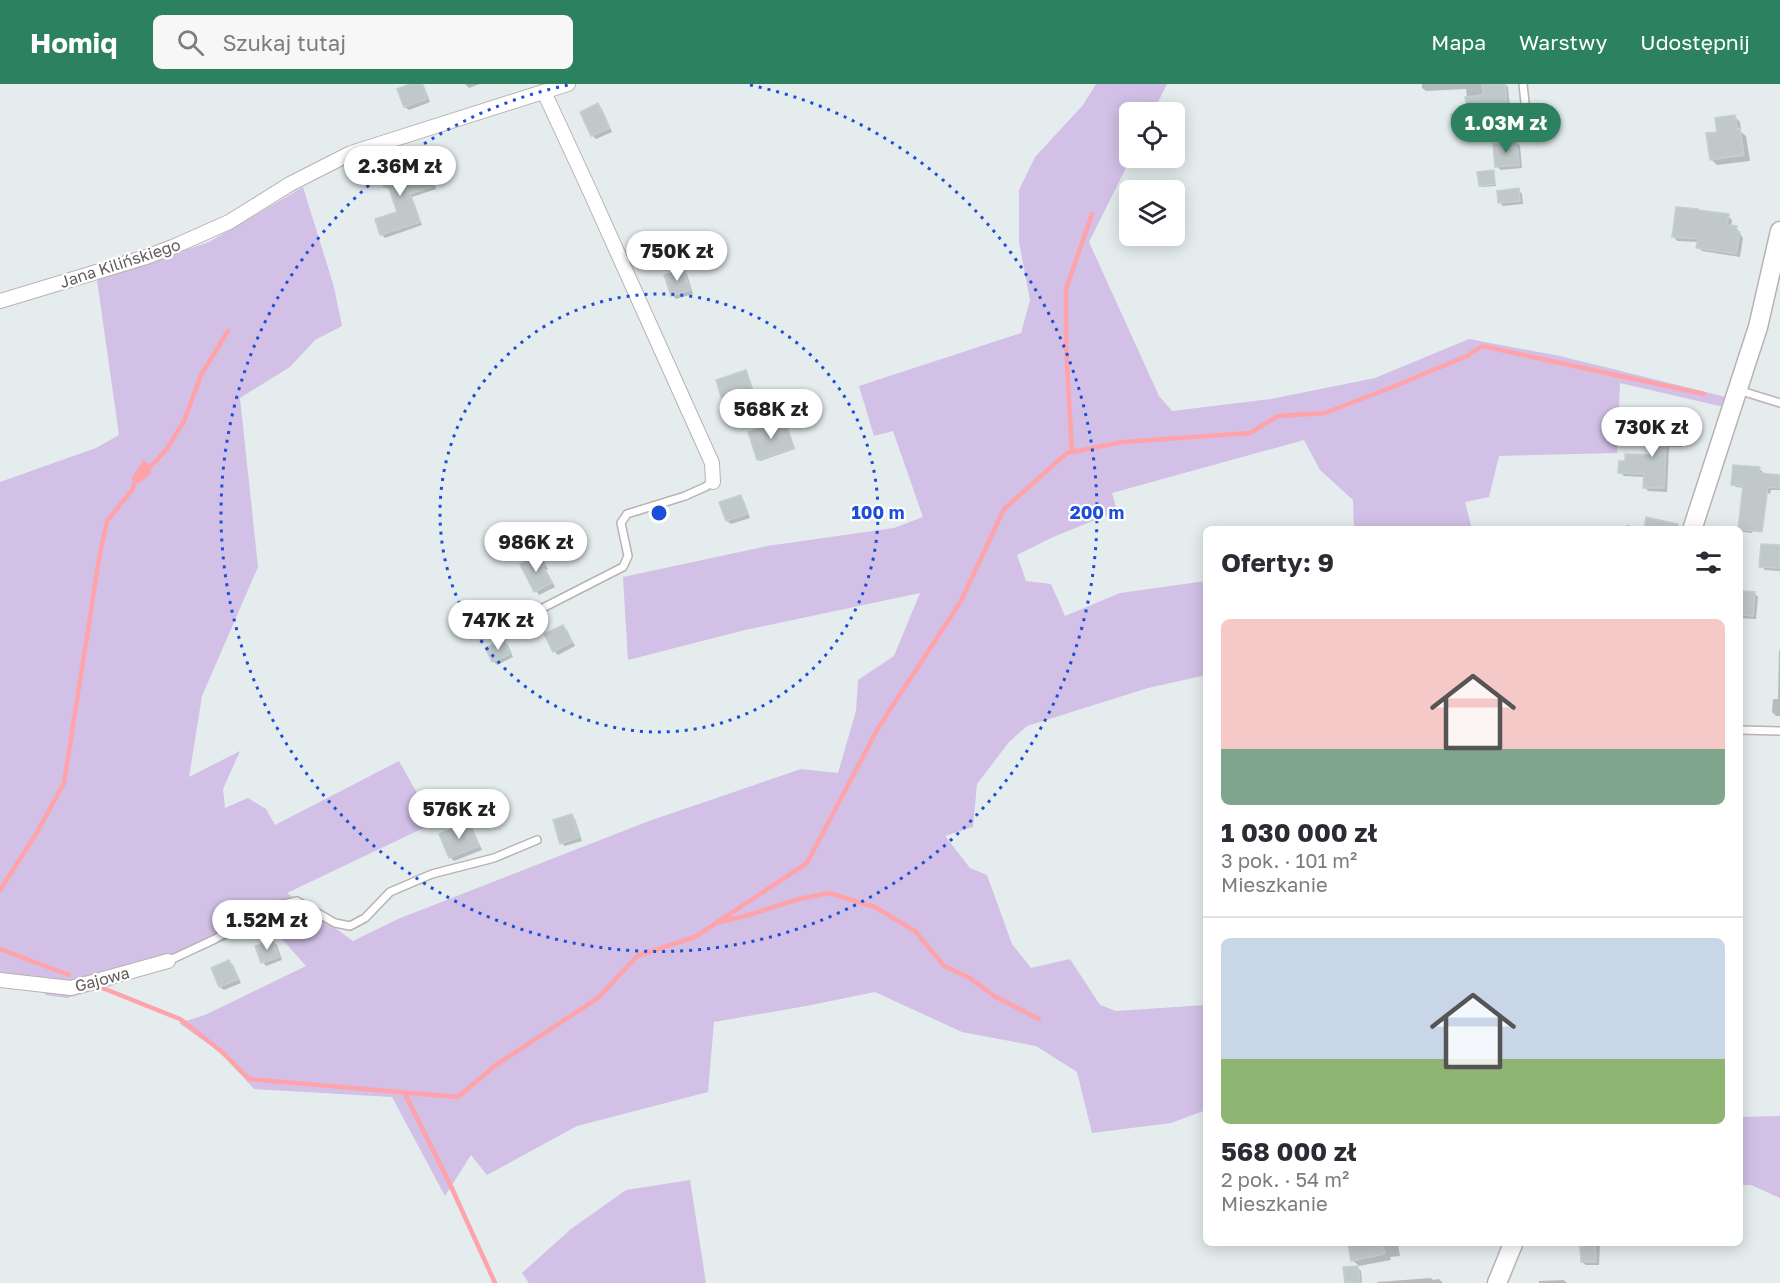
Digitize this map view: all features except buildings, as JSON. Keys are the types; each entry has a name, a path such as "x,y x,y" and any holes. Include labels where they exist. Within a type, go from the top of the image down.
{"street":[{"name":"Jana Kilińskiego","path":"0,301 175,246 229,222 290,184 351,153 568,84"},
{"path":"544,92 712,463 713,482"},
{"path":"1693,526 1758,327 1780,231"},
{"name":"Gajowa","path":"0,980 71,988 168,961"},
{"path":"1497,1283 1512,1246"}],"lane":[{"path":"1523,84 1526,112"},
{"path":"1738,390 1780,404"},
{"path":"528,621 531,614 623,567 628,556 621,522 627,514 685,496 713,482"},
{"path":"1743,730 1780,731"},
{"path":"168,961 213,940 278,904 297,901 335,923 350,926 365,918 390,892 432,874 494,858 537,840"}],"shaded area":[{"path":"1096,84 1167,84 1158,102 1119,102 1119,168 1126,168 1089,242 1159,396 1172,411 1271,399 1375,378 1469,339 1560,356 1726,397 1724,407 1620,383 1617,453 1499,456 1489,497 1465,502 1471,526 1354,526 1353,500 1320,470 1304,440 1112,493 1117,511 1051,538 1017,555 1026,581 1051,584 1065,616 1120,593 1203,581 1203,676 1148,688 1027,726 1009,742 977,784 973,827 945,836 970,868 987,875 1012,944 1031,968 1070,959 1100,1005 1116,1011 1203,1005 1203,1111 1171,1123 1092,1133 1077,1072 1036,1046 962,1032 875,992 714,1022 708,1092 577,1126 487,1175 471,1155 445,1196 392,1097 254,1089 221,1053 179,1023 205,1015 306,966 265,920 226,940 169,962 100,973 115,985 67,998 45,995 47,982 0,975 0,482 96,448 119,435 97,280 209,242 303,187 334,287 342,326 315,340 290,367 240,398 258,567 202,696 189,777 240,751 223,789 225,808 248,798 266,809 275,825 399,761 434,823 287,893 353,941 398,919 649,821 801,769 838,773 856,711 858,680 894,656 920,593 745,630 628,660 623,577 767,546 894,528 923,517 893,431 874,436 859,386 1021,333 1030,300 1019,242 1019,190 1035,157 1083,105"},
{"path":"143,460 151,466 151,474 138,484 131,479"},
{"path":"1780,1116 1780,1198 1751,1185 1743,1185 1743,1117"},
{"path":"690,1180 706,1283 529,1283 522,1273 571,1229 626,1190"}],"waterway":[{"path":"1072,452 1066,346 1066,289 1092,214"},
{"path":"151,466 166,450 184,421 201,375 228,331"},
{"path":"100,987 180,1019 221,1051 249,1079 458,1097 496,1065 598,998 637,956 695,937 807,863 878,728 961,601 1004,509 1067,453 1123,442 1250,433 1278,416 1325,413 1467,356 1482,346 1704,394"},
{"path":"0,890 36,834 64,783 107,521 132,490 135,481"},
{"path":"719,922 799,899 829,893 875,907 915,931 944,966 970,978 994,996 1039,1019"},
{"path":"0,949 69,975"},
{"path":"404,1092 449,1182 495,1283"}]}
